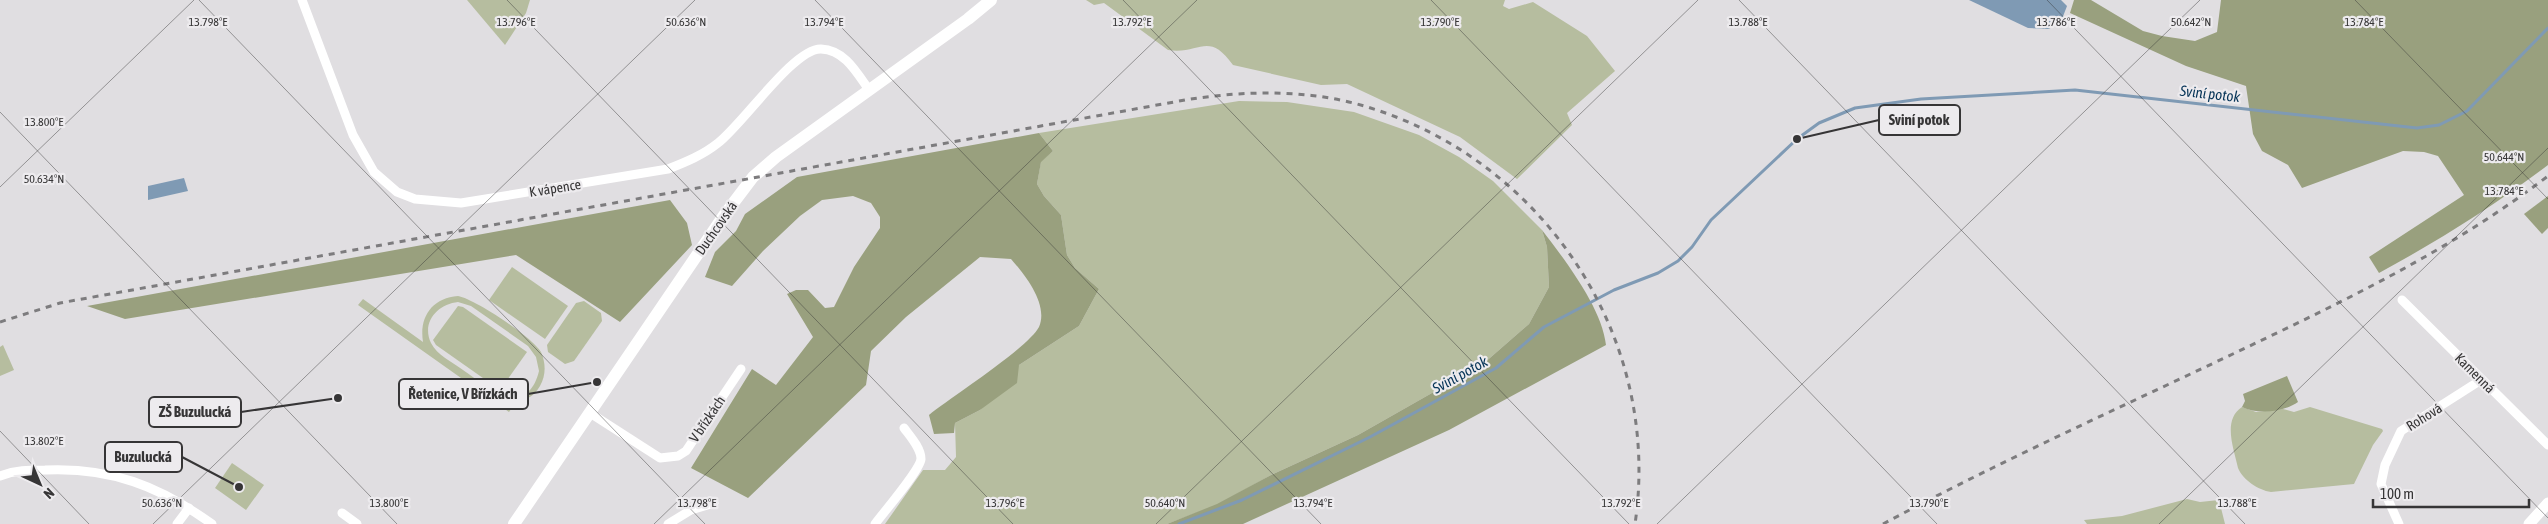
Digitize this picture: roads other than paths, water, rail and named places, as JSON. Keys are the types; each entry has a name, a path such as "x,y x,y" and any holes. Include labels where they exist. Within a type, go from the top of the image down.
{"main road":[{"name":"Duchcovská","path":"514,524 725,214 753,177 786,149 968,19 991,0"}],"street":[{"name":"K vápence","path":"302,0 353,135 365,158 374,172 392,187 415,199 461,203 668,169 695,158 718,143 736,127 785,72 801,56 810,51 820,49 838,53 849,63 869,90"},
{"name":"Kamenná","path":"2402,300 2548,445"},
{"name":"V břízkách","path":"590,413 660,458 678,456 686,450 741,369"},
{"name":"Rohová","path":"2400,524 2382,484 2385,465 2401,431 2482,380"},
{"path":"876,524 916,471 921,460 919,452 904,428"},
{"path":"0,476 12,471 78,468 130,478 159,491 212,524"},
{"path":"668,524 692,510 714,503"},
{"path":"2529,524 2548,503"},
{"path":"177,524 189,508"},
{"path":"342,512 357,524"}],"water":[{"path":"1969,0 2061,0 2067,6 2062,19 2049,29 2028,28"},
{"path":"184,178 188,191 148,200 148,186"}],"waterway":[{"name":"Sviní potok","path":"1179,524 1242,500 1370,437 1496,368 1544,327 1614,290 1658,273 1678,261 1692,247 1711,220 1797,139 1819,123 1855,108 1921,99 2075,90 2417,128 2439,125 2467,111 2548,28"}],"railway":[{"path":"0,322 60,303 1185,100 1250,93 1315,96 1357,104 1423,129 1482,164 1533,209 1575,262 1608,321 1629,386 1639,454 1635,524"},
{"path":"1883,524 2023,453 2372,286 2480,224 2548,176"}],"place":[{"name":"Sviní potok","path":"1797,139"},
{"name":"Řetenice, V Břízkách","path":"597,382"},
{"name":"ZŠ Buzulucká","path":"338,398"},
{"name":"Buzulucká","path":"239,487"}]}
